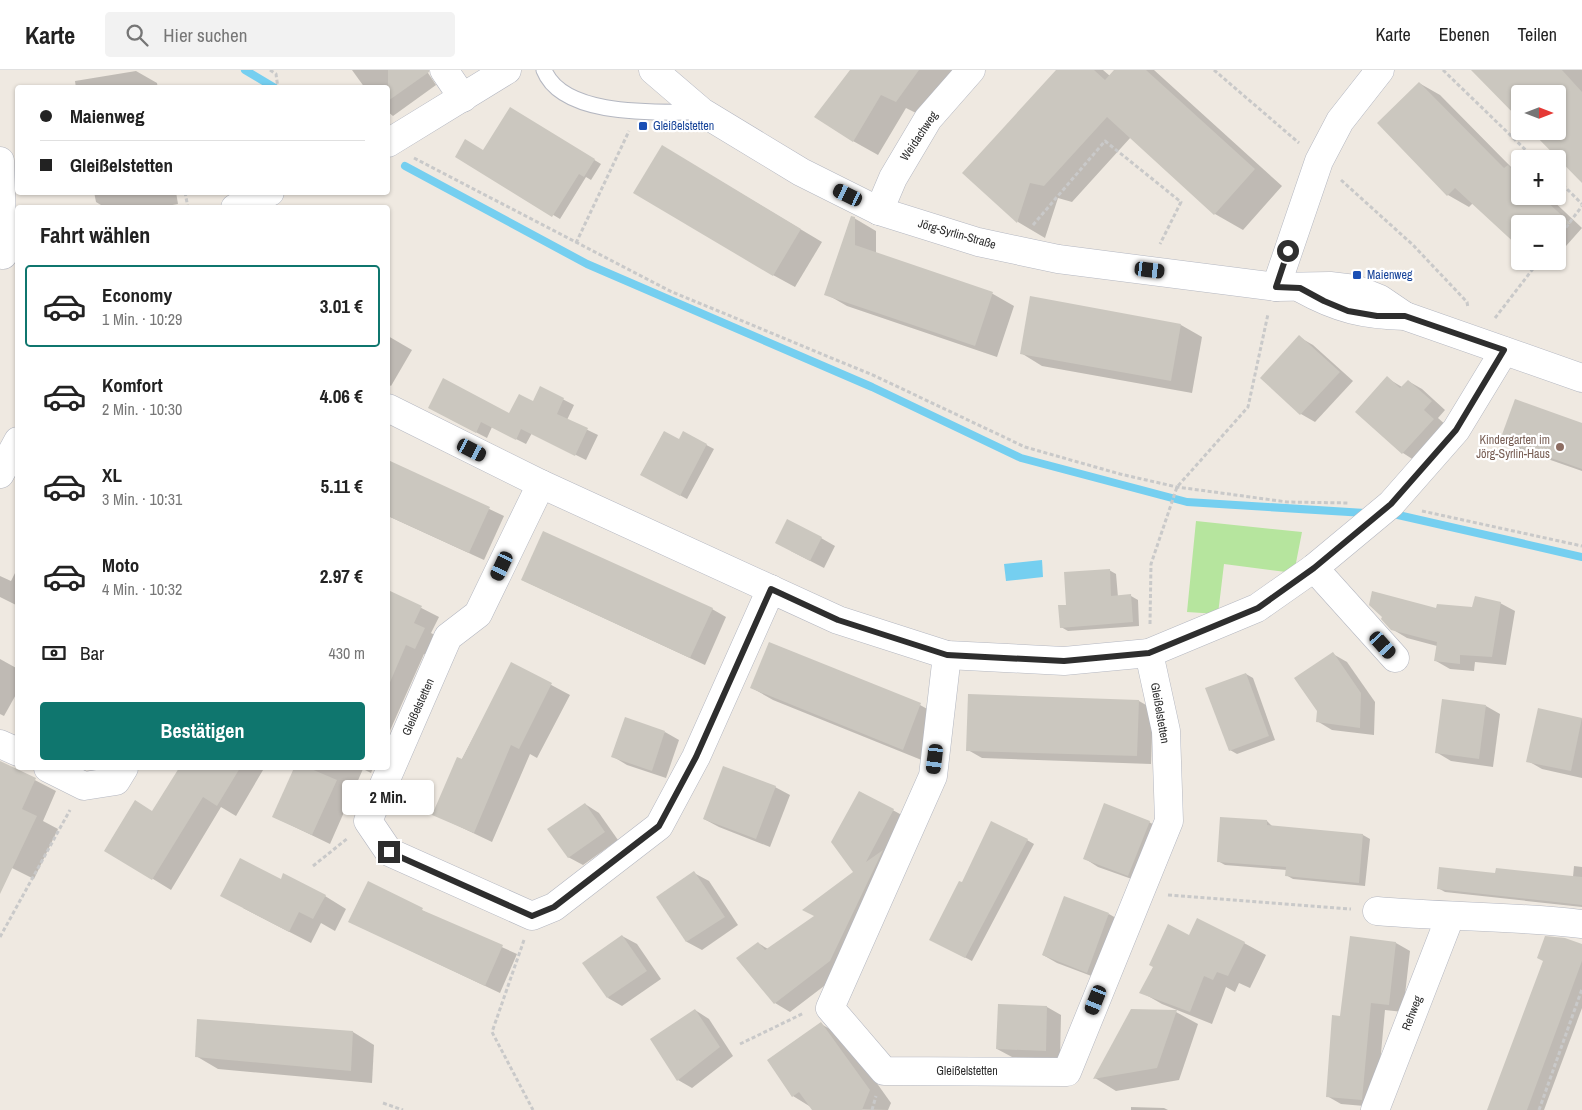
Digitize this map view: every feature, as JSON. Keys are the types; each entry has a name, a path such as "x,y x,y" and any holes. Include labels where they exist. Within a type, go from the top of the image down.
{"street":[{"path":"444,70 463,98"},
{"path":"390,142 506,70"},
{"name":"Jörg-Syrlin-Straße","path":"654,70 702,112 801,172 879,211 978,242 1058,259 1288,287 1348,311 1377,316 1405,316 1582,378"},
{"name":"Weidachweg","path":"879,211 893,178 928,119 971,70"},
{"path":"1288,287 1319,161 1340,121 1380,70"},
{"path":"0,161 7,254"},
{"path":"242,205 263,195"},
{"path":"390,409 541,484 838,620 947,655 1064,661 1149,653 1258,608 1314,568 1391,504 1456,430 1504,350"},
{"path":"0,474 15,446"},
{"name":"Gleißelstetten","path":"368,821 448,637 478,614 541,484"},
{"path":"1314,568 1395,658"},
{"path":"368,821 389,852 532,916 554,907 659,826 696,757 771,589"},
{"name":"Gleißelstetten","path":"834,999 830,1008 884,1071 1067,1072 1169,821 1166,731 1149,653"},
{"path":"834,999 933,776 947,655"},
{"path":"0,744 15,751"},
{"path":"52,770 84,786 116,781 123,770"},
{"path":"1377,911 1450,917 1548,920 1582,924"},
{"name":"Rehweg","path":"1375,1110 1450,917"}],"lane":[{"path":"544,70 547,78 569,96 600,106 638,112 702,112"}],"path":[{"path":"270,70 276,74 278,85"},
{"path":"1214,70 1413,245 1467,302 1478,340"},
{"path":"1443,70 1526,150"},
{"path":"576,243 638,112"},
{"path":"1012,249 1105,140 1181,202 1162,239"},
{"path":"413,158 670,291 875,376 1025,447 1120,474 1176,486 1287,502 1391,504 1582,546"},
{"path":"1566,188 1582,205 1566,227"},
{"path":"1478,340 1532,270"},
{"path":"1149,653 1151,564 1169,514 1176,486 1248,406 1266,320 1288,287"},
{"path":"0,937 84,786"},
{"path":"313,866 368,821"},
{"path":"1140,892 1377,911"},
{"path":"532,916 492,1032 533,1110"},
{"path":"1539,1110 1582,990"},
{"path":"740,1044 834,999"},
{"path":"383,1103 403,1110"}],"green space":[{"path":"1196,521 1302,532 1294,573 1224,564 1218,614 1187,612"}],"water":[{"path":"1042,560 1043,577 1006,581 1004,564"}],"building":[{"path":"388,70 429,70 429,72 390,100 390,85 388,85"},
{"path":"850,70 919,70 896,102 881,95 853,142 814,117"},
{"path":"1056,70 1094,70 1105,80 1114,70 1146,70 1255,169 1214,215 1107,117 1044,186 1030,183 1017,223 962,173"},
{"path":"1471,70 1562,70 1582,92 1582,183 1566,167 1566,150 1550,150 1540,140 1566,140 1566,85 1511,85 1511,111"},
{"path":"1419,82 1504,168 1508,165 1511,168 1511,205 1551,205 1561,215 1511,215 1511,240 1455,188 1447,196 1377,123"},
{"path":"510,107 595,159 584,177 579,174 552,217 455,157 465,139 483,150"},
{"path":"662,145 801,229 773,276 633,193"},
{"path":"851,216 855,217 855,245 993,292 975,346 824,295"},
{"path":"1030,296 1181,324 1171,381 1020,354"},
{"path":"1299,335 1340,372 1300,415 1260,378"},
{"path":"1387,376 1400,388 1408,380 1432,401 1424,410 1434,419 1402,454 1355,412"},
{"path":"443,378 509,413 519,394 533,401 540,386 564,398 557,414 588,428 575,456 521,429 516,440 481,422 476,433 428,408"},
{"path":"1515,399 1582,423 1582,469 1500,440"},
{"path":"664,431 679,439 683,431 707,444 680,496 640,475"},
{"path":"390,461 490,507 469,553 390,517"},
{"path":"787,519 822,537 810,561 775,543"},
{"path":"543,531 713,608 690,658 521,580"},
{"path":"1110,569 1111,596 1131,594 1133,622 1060,628 1058,605 1066,605 1064,572"},
{"path":"390,591 422,606 414,623 425,628 415,649 406,645 390,682"},
{"path":"1372,591 1436,608 1437,604 1472,607 1475,596 1501,602 1492,657 1460,655 1460,664 1434,661 1437,642 1391,630 1381,619 1382,617 1369,605"},
{"path":"769,642 921,703 903,750 750,688"},
{"path":"1333,652 1361,693 1360,728 1316,722 1317,711 1294,678"},
{"path":"511,662 552,683 519,749 511,745 474,833 432,815 457,757 462,759"},
{"path":"1246,673 1269,736 1229,751 1205,688"},
{"path":"968,694 1139,700 1137,756 966,751"},
{"path":"1442,699 1486,705 1479,759 1435,753"},
{"path":"1538,708 1582,718 1571,771 1526,762"},
{"path":"625,717 665,731 652,771 611,757"},
{"path":"0,761 15,768 15,770 36,778 22,809 37,816 0,894"},
{"path":"723,766 776,786 756,839 703,819"},
{"path":"178,770 239,770 217,806 203,797 152,880 104,851 135,800 152,811"},
{"path":"293,770 314,770 337,780 312,835 272,817"},
{"path":"859,791 894,809 866,862 883,850 830,961 774,1004 736,958 758,942 765,950 814,916 802,910 853,872 831,842"},
{"path":"585,803 605,832 568,858 547,829"},
{"path":"1104,803 1150,821 1128,876 1083,859"},
{"path":"1220,817 1267,820 1267,825 1363,834 1359,883 1285,876 1286,867 1217,862"},
{"path":"991,821 1028,839 965,958 929,940 959,881 962,882"},
{"path":"240,858 281,879 283,873 326,895 313,919 299,912 289,932 220,896"},
{"path":"1439,867 1495,873 1496,868 1582,877 1582,905 1437,889"},
{"path":"694,871 725,917 686,942 656,897"},
{"path":"368,881 423,908 422,910 503,945 485,986 348,922"},
{"path":"1064,896 1109,913 1087,973 1042,955"},
{"path":"1197,918 1245,942 1228,976 1217,972 1213,980 1204,976 1190,1012 1139,993 1153,967 1149,965 1168,924 1189,935"},
{"path":"622,935 647,971 607,998 582,963"},
{"path":"1350,936 1396,942 1389,1005 1371,1003 1362,1100 1326,1097 1332,1015 1340,1016"},
{"path":"1545,936 1565,938 1582,944 1582,961 1527,1110 1487,1110 1543,961 1537,958"},
{"path":"998,1004 1047,1006 1046,1051 996,1049"},
{"path":"695,1009 720,1047 677,1081 650,1039"},
{"path":"1131,1009 1177,1010 1157,1068 1093,1079"},
{"path":"197,1019 353,1031 351,1071 195,1057"},
{"path":"821,1022 870,1090 862,1110 812,1110 799,1092 792,1097 767,1060"}],"waterway":[{"path":"245,70 270,85"},
{"path":"405,166 587,264 872,387 1021,458 1187,502 1365,513"},
{"path":"1398,515 1582,557"}],"place":[{"name":"Gleißelstetten","path":"643,126"},
{"name":"Maienweg","path":"1357,275"},
{"name":"Kindergarten im Jörg-Syrlin-Haus","path":"1560,447"}],"route":[{"path":"389,852 532,916 554,907 659,826 696,757 771,589 838,620 947,655 1064,661 1149,653 1258,608 1314,568 1391,504 1456,430 1504,350 1405,316 1377,316 1348,311 1300,288 1276,287 1288,251"}]}
